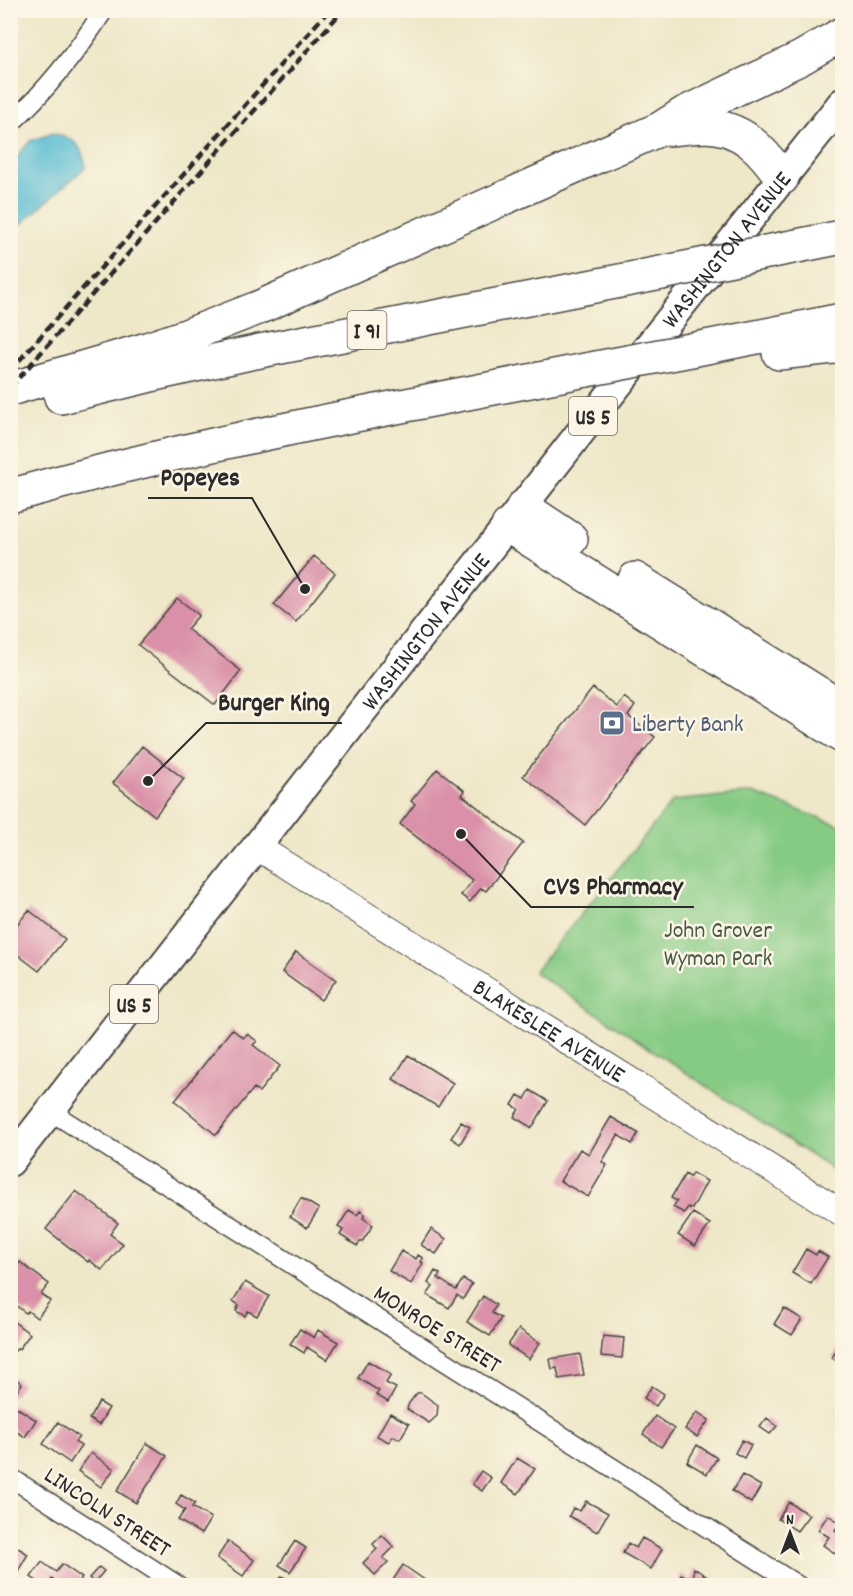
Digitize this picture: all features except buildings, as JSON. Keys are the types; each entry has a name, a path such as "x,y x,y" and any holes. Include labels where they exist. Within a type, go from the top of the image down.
{"highway":[{"path":"10,389 186,336 258,308 660,129 685,113 801,58 843,33"},
{"path":"660,129 706,126 735,132 759,148 782,178"},
{"name":"I 91","path":"10,410 255,352 843,237"},
{"path":"10,496 211,445 843,320"},
{"path":"700,348 762,354 843,346"},
{"path":"515,517 561,534 843,708"},
{"path":"515,517 843,736"}],"main road":[{"name":"WASHINGTON AVENUE","path":"10,1162 515,517 843,103"}],"street":[{"path":"10,124 55,78 79,48 104,10"},
{"name":"BLAKESLEE AVENUE","path":"257,847 843,1213"},
{"name":"MONROE STREET","path":"50,1111 799,1586"},
{"name":"LINCOLN STREET","path":"10,1477 178,1586"}],"green space":[{"name":"John Grover Wyman Park","path":"752,793 842,826 842,1176 534,972 673,801"}],"water":[{"path":"53,133 76,144 82,153 86,167 11,233 11,164 30,141"}],"railway":[{"path":"10,371 329,10"},
{"path":"10,388 343,10"}],"place":[{"name":"Popeyes","path":"305,589"},
{"name":"Liberty Bank","path":"612,723"},
{"name":"Burger King","path":"148,781"},
{"name":"CVS Pharmacy","path":"461,834"}]}
